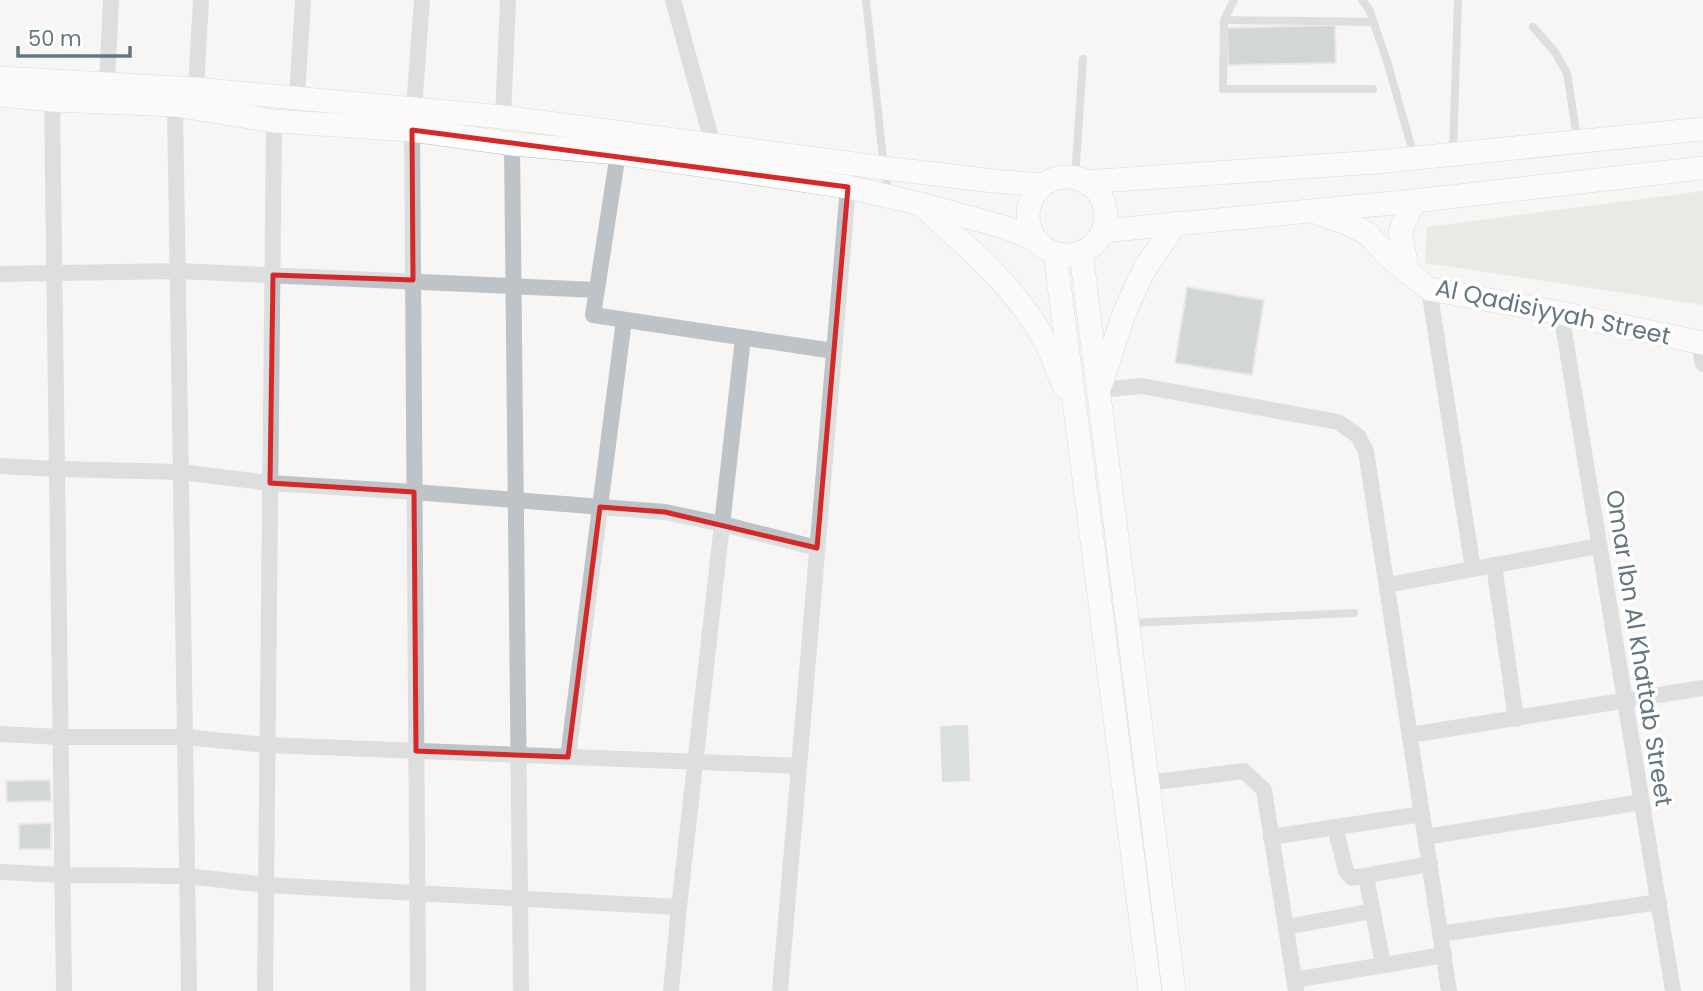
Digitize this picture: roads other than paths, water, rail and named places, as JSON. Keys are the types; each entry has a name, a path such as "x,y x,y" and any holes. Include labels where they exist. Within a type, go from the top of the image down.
{"main road":[{"path":"0,78 196,89 297,98 413,119 512,144 618,153 848,187 1004,227 1068,255 1090,247 1097,240 1105,220 1101,198 1094,189 1080,180"},
{"path":"0,95 175,105 274,121 503,117 884,168 1043,186"},
{"path":"1150,991 1077,421 1045,246 1030,229 1029,205 1034,194 1052,180 1063,177 1080,180 1414,158 1703,129"},
{"path":"1102,231 1414,201 1703,168"},
{"path":"1408,273 1400,232 1414,201"},
{"path":"921,204 987,266 1021,305 1048,346 1077,421"},
{"name":"Al Qadisiyyah Street","path":"1312,211 1347,223 1368,234 1388,256 1429,289 1561,313 1702,350"},
{"path":"1098,390 1124,313 1146,268 1176,223"},
{"path":"1081,252 1174,991"}],"street":[{"path":"107,84 111,0"},
{"path":"196,89 201,0"},
{"path":"297,98 303,0"},
{"path":"418,991 413,119 422,0"},
{"path":"503,117 508,0"},
{"path":"673,0 713,145"},
{"path":"52,100 64,991"},
{"path":"175,105 189,991"},
{"path":"265,991 274,121"},
{"path":"512,144 521,991"},
{"path":"618,153 593,315 834,351"},
{"path":"780,991 848,187"},
{"path":"0,274 178,271 597,290"},
{"path":"1429,289 1473,569"},
{"name":"Omar Ibn Al Khattab Street","path":"1561,313 1673,991"},
{"path":"568,757 624,320"},
{"path":"671,991 743,338"},
{"path":"1098,390 1142,386 1338,422 1358,436 1366,451 1449,991"},
{"path":"0,466 181,472 270,483 665,512 817,548"},
{"path":"1387,585 1599,546"},
{"path":"1494,565 1516,719"},
{"path":"1410,735 1703,688"},
{"path":"0,734 186,737 267,745 799,766"},
{"path":"1148,783 1244,771 1264,790 1295,985 1383,965 1444,955"},
{"path":"1426,838 1642,802"},
{"path":"1271,837 1422,814"},
{"path":"1335,827 1346,871 1352,878 1430,864"},
{"path":"0,872 187,876 266,885 679,907"},
{"path":"1366,876 1383,965"},
{"path":"1440,934 1659,902"},
{"path":"1286,927 1373,911"}],"lane":[{"path":"866,0 889,197"},
{"path":"1234,0 1224,20 1223,89 1373,89"},
{"path":"1362,0 1369,4 1414,158"},
{"path":"1453,154 1458,0"},
{"path":"1224,20 1373,22"},
{"path":"1534,27 1555,52 1567,73 1577,141"},
{"path":"1080,180 1083,59"},
{"path":"1128,623 1354,613"}]}
